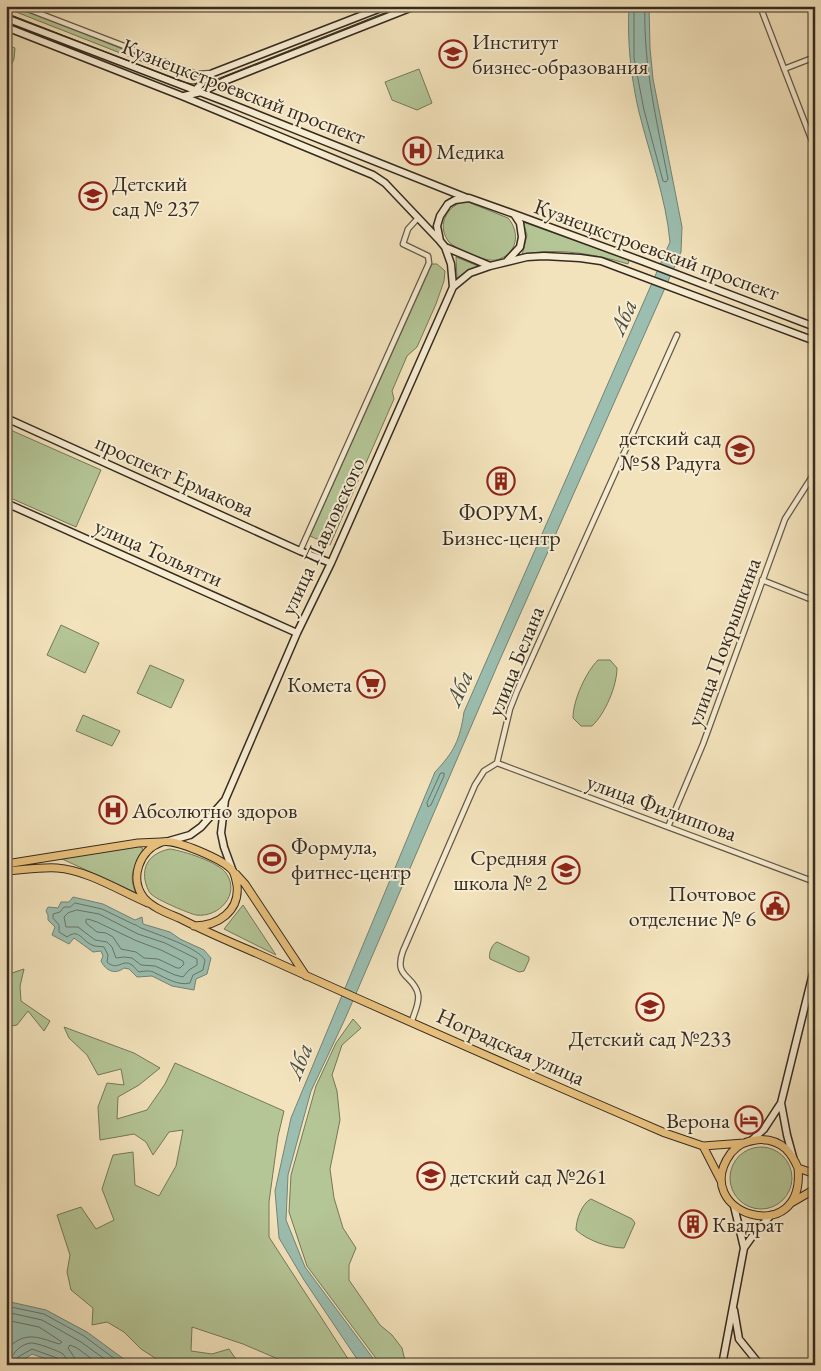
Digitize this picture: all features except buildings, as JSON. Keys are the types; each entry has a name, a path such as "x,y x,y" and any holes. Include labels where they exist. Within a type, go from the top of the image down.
{"main road":[{"path":"203,105 196,100 197,92 203,82 213,73 386,6"},
{"path":"182,96 221,83 411,7"},
{"name":"Кузнецкстроевский проспект","path":"6,18 469,198"},
{"name":"Кузнецкстроевский проспект","path":"6,27 182,96 374,175 385,182 442,244"},
{"path":"185,86 203,82"},
{"path":"221,83 217,88 217,93 226,102"},
{"path":"469,198 514,214 520,222 522,237 520,247 507,261 490,266 442,244 437,226 443,210 455,200 469,198"},
{"name":"Кузнецкстроевский проспект","path":"514,214 815,327"},
{"name":"улица Павловского","path":"442,244 452,264 453,287"},
{"name":"Кузнецкстроевский проспект","path":"507,261 544,256 608,262 815,341"},
{"name":"улица Павловского","path":"232,870 221,833 225,800 297,633 453,287 470,273 490,266"},
{"name":"проспект Ермакова","path":"6,418 330,563"},
{"name":"улица Тольятти","path":"6,503 297,633"},
{"name":"улица Павловского","path":"169,841 190,835 201,827 225,800"},
{"path":"6,864 138,842 169,841 204,854 232,870 245,884 306,976"},
{"path":"155,907 138,888 136,878 137,869 145,854 161,842"},
{"path":"6,871 40,868 69,870 83,874 194,926 203,926 216,922 227,915 235,903 237,882 232,870"},
{"name":"Ноградская улица","path":"194,926 656,1129 703,1146"},
{"path":"722,1184 726,1160 734,1150 764,1129 780,1103 815,965"},
{"path":"780,1103 800,1181 797,1193 782,1211 761,1217 742,1212 734,1206 726,1196 703,1146 763,1139 775,1142 785,1148 793,1157"},
{"path":"798,1168 815,1174"},
{"path":"790,1203 815,1189"},
{"path":"722,1365 744,1248 734,1206"},
{"path":"744,1248 771,1215"},
{"path":"733,1306 739,1339 760,1365"}],"street":[{"path":"20,6 197,74 213,73"},
{"path":"760,6 815,149"},
{"path":"92,60 95,51"},
{"path":"784,69 815,57"},
{"path":"300,551 429,263 428,256 403,244 408,229 418,218"},
{"name":"улица Белана","path":"497,763 510,709 517,691 677,335"},
{"name":"улица Покрышкина","path":"668,827 703,744 784,519 815,472"},
{"path":"762,580 815,601"},
{"path":"412,1021 418,1001 418,994 401,969 399,960 474,785 484,771 497,763"},
{"name":"улица Филиппова","path":"497,763 815,882"}],"green space":[{"path":"6,6 15,6 176,72 171,73 6,8"},
{"path":"6,45 15,48 14,59 6,77"},
{"path":"419,69 432,103 417,110 392,100 385,82"},
{"path":"462,202 468,202 508,218 515,230 515,243 509,253 496,260 485,259 464,252 449,242 445,236 443,224 447,213"},
{"path":"523,222 629,260 628,264 602,257 575,253 548,252 522,255 527,235"},
{"path":"456,257 478,266 457,278"},
{"path":"432,264 437,264 445,271 444,281 436,304 417,347 407,356 392,391 394,399 330,545 310,536"},
{"path":"6,428 101,470 76,527 6,496"},
{"path":"61,625 99,643 85,673 47,655"},
{"path":"598,660 610,660 617,668 613,691 597,721 592,726 581,726 573,718 575,703 585,679"},
{"path":"150,665 184,680 171,708 137,693"},
{"path":"83,715 120,731 112,746 76,731"},
{"path":"139,846 143,849 132,875 136,893 60,858"},
{"path":"170,849 208,861 226,873 231,889 229,896 220,909 205,915 196,915 166,903 150,893 145,880 147,863 154,855"},
{"path":"243,905 276,955 224,929"},
{"path":"497,942 529,957 524,971 519,972 490,959 491,949"},
{"path":"24,969 20,986 21,1001 50,1021 44,1031 28,1011 17,1025 6,1027 6,977 9,974"},
{"path":"353,1019 361,1028 342,1045 332,1075 337,1091 340,1120 330,1169 334,1198 343,1228 356,1248 349,1265 349,1280 380,1325 392,1335 402,1348 406,1365 381,1365 307,1266 289,1212 291,1175 316,1086 336,1043"},
{"path":"64,1027 134,1053 160,1068 139,1085 118,1097 117,1119 147,1110 165,1084 175,1063 284,1111 278,1136 269,1202 269,1237 352,1365 292,1365 243,1344 192,1327 191,1351 212,1354 229,1349 240,1365 166,1365 141,1349 124,1332 107,1322 92,1325 93,1308 71,1290 67,1272 70,1255 57,1215 81,1207 96,1229 114,1220 102,1189 113,1155 133,1152 135,1185 159,1196 176,1166 183,1130 169,1132 153,1155 146,1142 134,1134 100,1140 98,1107 107,1083 124,1085 121,1069 98,1075 87,1055 69,1038"},
{"path":"761,1147 773,1149 783,1156 790,1166 792,1178 790,1190 783,1200 773,1207 761,1209 749,1207 739,1200 732,1190 730,1178 732,1166 739,1156 749,1149"},
{"path":"591,1199 632,1219 635,1223 624,1248 598,1243 576,1230 580,1212"}],"water":[{"name":"Аба","path":"629,6 649,6 653,79 682,227 681,252 498,664 345,1019 311,1091 288,1175 286,1220 305,1267 378,1365 361,1365 304,1280 279,1238 275,1191 291,1118 435,772 455,745 464,712 670,242 661,193 639,112 634,86 629,46"},
{"path":"73,897 103,904 135,920 142,917 143,924 170,932 180,939 204,950 211,958 207,974 196,979 194,990 172,986 152,976 137,977 129,969 124,968 111,971 101,961 103,956 101,951 93,952 74,938 69,944 52,935 55,927 48,920 46,911 48,907 58,908 61,902 69,902"},
{"path":"6,1301 46,1310 87,1332 132,1365 63,1365 32,1354 22,1361 21,1365 6,1365"}],"tram line":[{"path":"6,13 192,84 207,83 402,6"}],"place":[{"name":"Институт бизнес-образования","path":"453,54"},
{"name":"Медика","path":"417,151"},
{"name":"Детский сад № 237","path":"93,196"},
{"name":"детский сад №58 Радуга","path":"740,450"},
{"name":"ФОРУМ, Бизнес-центр","path":"501,481"},
{"name":"Комета","path":"371,684"},
{"name":"Абсолютно здоров","path":"113,810"},
{"name":"Формула, фитнес-центр","path":"272,859"},
{"name":"Средняя школа № 2","path":"566,870"},
{"name":"Почтовое отделение № 6","path":"775,906"},
{"name":"Детский сад №233","path":"650,1007"},
{"name":"Верона","path":"749,1120"},
{"name":"детский сад №261","path":"431,1176"},
{"name":"Квадрат","path":"693,1224"}]}
